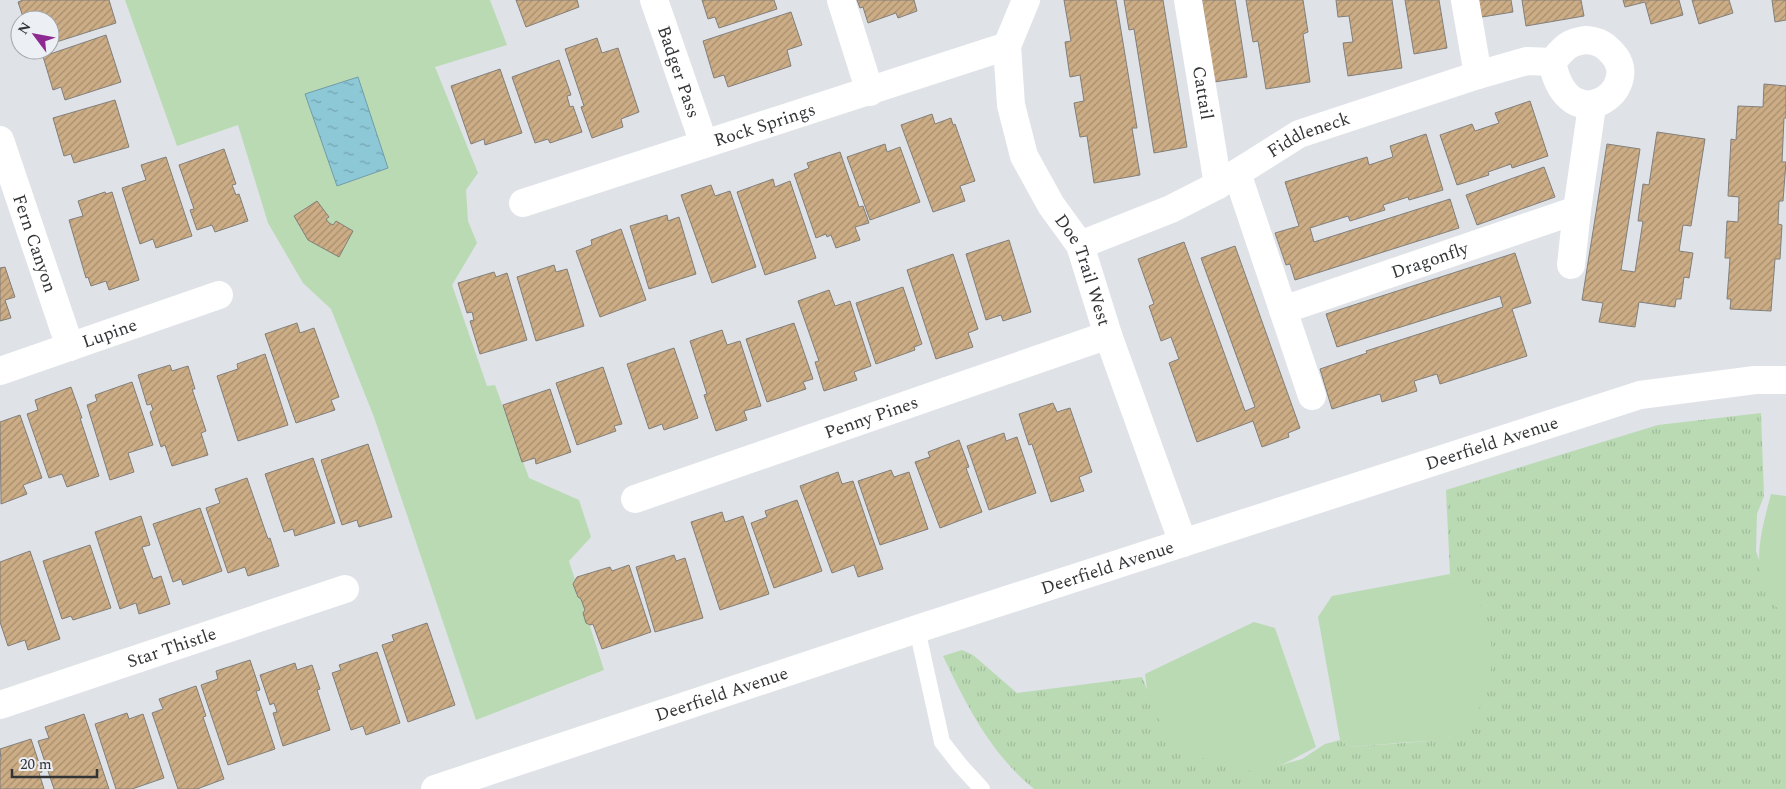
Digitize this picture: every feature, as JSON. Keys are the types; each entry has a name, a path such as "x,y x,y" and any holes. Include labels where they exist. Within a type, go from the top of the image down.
{"street":[{"name":"Badger Pass","path":"654,0 704,144"},
{"path":"841,0 870,92"},
{"name":"Doe Trail West","path":"1026,0 1007,46 1011,105 1024,156 1051,204 1080,246 1108,336 1183,543"},
{"name":"Cattail","path":"1188,0 1228,179"},
{"path":"1465,0 1478,75"},
{"path":"1574,41 1596,41 1605,45 1619,61 1620,80 1610,96 1592,106 1575,102 1562,90 1556,79 1552,62 1565,46 1574,41"},
{"name":"Rock Springs","path":"523,203 1007,46"},
{"name":"Fiddleneck","path":"1080,246 1171,208 1228,179 1299,134 1478,75 1527,61 1552,62"},
{"path":"1570,265 1592,106"},
{"name":"Fern Canyon","path":"0,140 70,347"},
{"path":"1228,179 1283,310 1312,396"},
{"name":"Dragonfly","path":"1283,310 1577,210"},
{"name":"Lupine","path":"0,371 219,295"},
{"name":"Penny Pines","path":"635,498 1108,336"},
{"name":"Deerfield Avenue","path":"435,789 917,629 1640,395 1755,380 1786,380"},
{"name":"Star Thistle","path":"0,705 345,589"}],"lane":[{"path":"917,629 942,742 982,789"}],"green space":[{"path":"125,0 490,0 507,45 435,67 478,173 466,190 468,221 477,243 452,285 487,386 495,385 529,478 579,500 591,537 569,561 604,670 476,720 374,417 331,309 303,283 268,223 238,125 177,146"},
{"path":"1761,413 1764,496 1757,514 1756,551 1775,605 1786,615 1786,789 1034,789 1018,775 981,728 943,656 962,650 973,655 1017,693 1142,677 1156,712 1270,768 1302,759 1325,744 1340,740 1350,747 1450,738 1468,591 1450,574 1446,490 1658,425"},
{"path":"1771,494 1786,496 1786,616 1770,599 1760,574 1761,534"},
{"path":"1450,574 1477,601 1488,625 1492,657 1488,688 1483,702 1465,726 1449,738 1435,741 1350,747 1340,740 1318,617 1332,596"},
{"path":"1254,622 1275,628 1316,747 1281,765 1259,771 1235,768 1203,758 1179,743 1160,721 1151,705 1145,674"}],"water":[{"path":"358,77 388,168 337,186 305,94"}],"building":[{"path":"23,0 109,0 116,23 60,41 60,10 21,10 18,2"},
{"path":"516,0 577,0 579,7 526,27"},
{"path":"702,0 774,0 777,9 719,28 715,17 708,19"},
{"path":"857,0 914,0 917,11 898,18 896,13 868,23 863,7 860,8"},
{"path":"1064,0 1116,0 1137,128 1132,128 1140,175 1094,183 1087,136 1080,137 1074,103 1084,101 1080,75 1070,77 1065,42 1071,41"},
{"path":"1124,0 1163,0 1187,147 1154,153 1134,29 1129,30"},
{"path":"1202,0 1235,0 1247,77 1214,82"},
{"path":"1246,0 1303,0 1308,32 1303,34 1310,82 1266,89 1258,41 1253,42"},
{"path":"1336,0 1392,0 1402,68 1348,76 1343,43 1353,42 1349,16 1338,17"},
{"path":"1405,0 1439,0 1447,48 1414,54"},
{"path":"1478,0 1511,0 1513,12 1482,17"},
{"path":"1522,0 1581,0 1584,16 1526,26"},
{"path":"1623,0 1679,0 1683,15 1651,24 1645,2 1625,7"},
{"path":"1692,0 1729,0 1733,13 1699,24"},
{"path":"1772,0 1786,0 1786,20 1775,22"},
{"path":"791,12 802,45 787,50 791,66 728,87 724,75 714,78 703,41"},
{"path":"106,35 121,82 65,100 61,87 53,90 44,60 60,60 60,51"},
{"path":"597,38 602,53 618,48 639,112 621,119 623,127 592,138 581,107 584,106 565,49"},
{"path":"559,60 571,95 567,96 570,107 573,106 582,132 550,143 548,139 535,143 512,77"},
{"path":"500,69 522,133 485,145 484,139 471,144 451,86"},
{"path":"1764,84 1786,86 1786,118 1784,118 1782,162 1786,162 1783,201 1779,201 1778,224 1782,225 1780,259 1775,259 1771,311 1730,309 1731,299 1727,299 1730,258 1725,258 1727,221 1738,222 1739,197 1728,196 1731,139 1736,140 1738,106 1763,107"},
{"path":"115,100 129,147 74,163 71,154 64,156 53,118"},
{"path":"1530,101 1548,156 1512,168 1511,164 1488,172 1489,175 1457,185 1440,135 1472,124 1475,131 1499,123 1495,113"},
{"path":"932,114 935,124 951,118 953,125 955,124 975,181 960,186 965,201 933,212 901,125"},
{"path":"1657,132 1705,139 1691,226 1683,225 1679,251 1693,253 1689,278 1684,277 1681,299 1676,299 1675,307 1639,302 1635,327 1599,322 1603,303 1582,300 1607,144 1640,149 1621,270 1635,272 1643,221 1638,221 1643,184 1649,185"},
{"path":"1426,134 1443,190 1409,200 1408,197 1383,205 1385,210 1350,221 1348,216 1310,228 1314,242 1450,199 1459,228 1295,280 1290,264 1286,265 1275,233 1299,226 1285,182 1367,157 1369,165 1393,157 1390,146"},
{"path":"885,144 887,152 900,147 920,202 870,220 847,157"},
{"path":"224,149 236,184 232,185 236,195 239,194 248,221 215,232 212,225 197,230 190,210 194,209 179,165"},
{"path":"840,152 859,207 863,206 869,223 855,227 860,240 836,248 831,235 827,237 826,234 816,238 794,174 809,168 807,163"},
{"path":"166,157 192,236 156,248 153,239 140,244 122,188 146,180 141,165"},
{"path":"1544,167 1555,197 1477,225 1466,195"},
{"path":"773,179 775,187 790,181 816,258 765,275 737,192"},
{"path":"711,185 715,196 730,191 756,267 712,283 681,195"},
{"path":"105,192 106,194 112,192 139,280 109,290 106,281 91,286 88,277 86,278 69,220 83,216 78,201"},
{"path":"317,201 329,217 326,219 329,223 333,225 336,221 353,231 339,257 308,240 294,216"},
{"path":"667,215 668,221 679,217 696,274 649,289 630,226"},
{"path":"621,229 646,300 600,317 576,251 592,245 591,240"},
{"path":"1009,240 1031,312 1003,321 1001,315 986,320 966,254"},
{"path":"1184,242 1245,411 1255,407 1201,258 1235,246 1300,428 1288,433 1289,437 1262,447 1253,421 1197,442 1169,363 1179,359 1171,337 1161,341 1149,306 1154,304 1138,259"},
{"path":"1515,253 1531,303 1512,309 1527,356 1440,384 1437,374 1414,381 1417,391 1382,402 1380,394 1332,409 1320,369 1367,353 1366,351 1503,307 1500,296 1337,347 1326,314"},
{"path":"953,254 978,329 968,333 973,347 936,359 907,270"},
{"path":"554,265 556,272 567,269 584,326 536,341 517,277"},
{"path":"5,267 15,297 5,300 11,318 0,321 0,268"},
{"path":"494,272 496,277 507,273 527,340 480,354 470,321 474,320 472,312 467,313 458,283"},
{"path":"903,287 922,344 914,347 915,350 876,364 856,303"},
{"path":"829,290 835,306 850,301 871,366 854,372 857,380 824,391 815,362 819,361 798,301"},
{"path":"297,323 300,333 314,328 339,397 331,400 335,410 296,423 265,334"},
{"path":"794,323 813,379 803,382 806,389 767,402 746,339"},
{"path":"722,330 727,345 740,341 761,406 744,411 747,420 716,431 704,395 707,394 690,341"},
{"path":"674,348 698,418 664,430 662,424 649,429 627,364"},
{"path":"265,354 288,425 238,441 217,376 238,369 237,364"},
{"path":"170,365 172,371 188,366 195,389 192,389 206,431 201,433 208,455 172,466 165,445 161,447 150,412 153,410 151,404 147,405 138,375"},
{"path":"603,367 622,424 614,426 616,431 577,445 556,383"},
{"path":"132,382 153,445 128,453 134,472 110,480 87,405 97,401 95,395"},
{"path":"71,387 99,476 67,487 62,474 49,478 27,414 38,410 35,400"},
{"path":"550,389 571,452 536,464 535,458 522,462 503,405"},
{"path":"1053,403 1057,412 1070,408 1092,472 1079,477 1084,491 1051,502 1032,444 1029,445 1019,414"},
{"path":"20,415 42,478 23,485 27,494 1,504 0,422"},
{"path":"1004,433 1006,441 1017,437 1036,493 989,510 967,446"},
{"path":"959,440 969,467 966,468 982,512 940,528 915,462 930,457 928,452"},
{"path":"368,444 392,517 359,527 357,520 342,525 321,460"},
{"path":"313,458 335,523 295,536 293,529 284,532 265,474"},
{"path":"891,470 894,477 909,472 928,529 880,545 858,481"},
{"path":"838,472 842,484 853,481 883,569 858,577 854,565 832,573 800,486"},
{"path":"247,478 279,566 248,576 245,567 228,573 206,508 220,503 215,489"},
{"path":"797,500 822,571 774,588 751,523 767,517 765,511"},
{"path":"200,508 222,571 183,585 181,579 173,582 153,524"},
{"path":"722,512 725,522 743,516 769,594 720,610 691,522"},
{"path":"141,516 150,545 142,547 153,579 161,576 170,604 139,614 136,603 120,609 95,532"},
{"path":"90,545 111,608 73,620 71,616 62,619 43,561"},
{"path":"30,551 60,639 28,650 25,640 8,646 0,622 0,562"},
{"path":"674,555 676,561 685,558 703,618 655,632 636,567"},
{"path":"629,565 651,632 602,649 593,624 586,623 583,613 585,610 573,584 577,577 610,567 612,571"},
{"path":"427,623 455,705 408,722 382,645 394,641 392,635"},
{"path":"377,652 400,723 366,735 363,726 351,730 332,673 341,670 339,665"},
{"path":"250,660 260,690 256,691 275,749 228,765 201,685 218,679 216,671"},
{"path":"295,663 297,670 312,665 320,689 317,690 330,730 283,746 273,713 277,712 274,703 270,705 260,675"},
{"path":"196,686 206,716 203,717 224,779 197,789 178,789 152,713 163,709 159,699"},
{"path":"127,713 129,719 143,714 164,778 132,789 116,789 95,724"},
{"path":"84,714 109,789 54,789 38,741 49,738 45,727"},
{"path":"31,739 42,772 39,773 44,789 0,789 0,749"}]}
